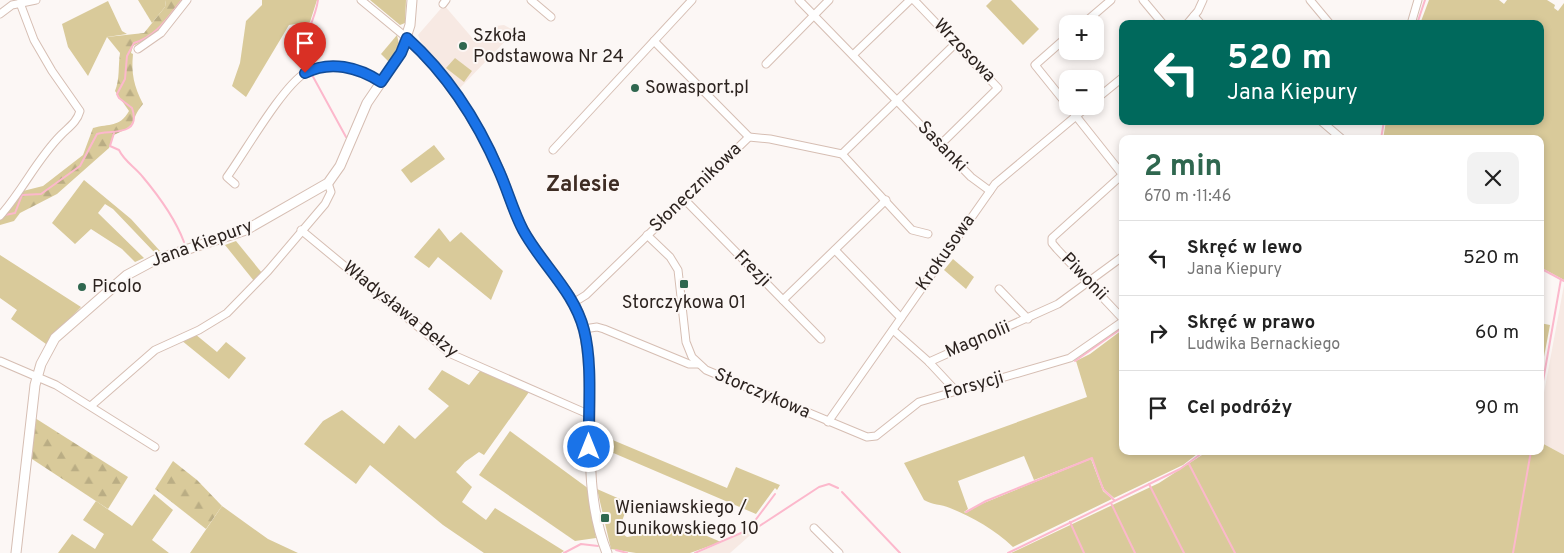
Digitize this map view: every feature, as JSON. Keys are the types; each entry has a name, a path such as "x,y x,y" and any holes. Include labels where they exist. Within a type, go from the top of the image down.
{"street":[{"path":"0,14 8,7 36,0"},
{"path":"138,49 161,33 187,0"},
{"path":"361,0 407,38 434,66 460,100 498,169 515,215 524,232 573,303 584,329 588,363 589,461 593,498 607,553"},
{"name":"Jana Kiepury","path":"16,553 37,376 46,354 60,333 135,270 155,260 246,230 328,183 340,166 367,103 401,53 407,38 412,0"},
{"path":"531,0 551,16"},
{"path":"553,150 692,0"},
{"name":"Sasanki","path":"799,0 971,177 990,191"},
{"path":"766,64 829,0"},
{"path":"853,55 912,0"},
{"name":"Wrzosowa","path":"912,0 956,42 998,88 940,145"},
{"path":"1094,15 1112,0"},
{"path":"1143,0 1160,20"},
{"path":"1190,20 1203,0"},
{"path":"1310,0 1327,20"},
{"path":"1411,20 1418,0"},
{"path":"2,213 40,157 73,124 80,111 52,71 30,32 20,3"},
{"path":"1194,16 1198,20"},
{"path":"654,41 749,138"},
{"path":"928,234 912,230 842,154 956,42"},
{"path":"1059,44 1036,65 1059,94"},
{"path":"235,184 227,177 294,83 313,69 328,66 349,68 364,72 381,82"},
{"path":"1104,93 1119,80"},
{"name":"Krokusowa","path":"828,422 990,191 1006,173 1077,115"},
{"path":"1075,117 1119,171"},
{"path":"1326,125 1337,135"},
{"name":"Słonecznikowa","path":"573,303 584,296 749,138 770,139 842,154"},
{"name":"Piwonii","path":"1119,178 1052,238 1057,249 1119,317"},
{"path":"92,405 155,350 199,330 227,313 268,271 328,198 331,192 328,183"},
{"name":"Frezji","path":"684,199 821,339"},
{"path":"783,300 886,200"},
{"name":"Władysława Bełzy","path":"301,230 451,354 588,414"},
{"name":"Storczykowa","path":"647,235 670,257 678,270 686,342 689,352 698,364 729,380 828,422"},
{"path":"835,250 901,318"},
{"name":"Magnolii","path":"929,362 1058,304 1119,259"},
{"name":"Magnolii","path":"999,289 1028,319"},
{"name":"Forsycji","path":"828,422 872,437 882,432 918,402 1062,361 1079,352 1119,322"},
{"name":"Storczykowa","path":"584,329 597,327 604,329 689,364 698,364"},
{"name":"Magnolii","path":"893,330 929,362 956,391"},
{"path":"0,361 37,376 92,405 155,447"},
{"path":"814,528 839,553"}],"shaded area":[{"name":"Szkoła Podstawowa Nr 24","path":"444,5 474,40 483,40 495,26 504,25 515,31 460,88 421,42 418,35"},
{"path":"1564,285 1564,455 1544,444 1544,392"},
{"path":"754,528 756,530 730,553 698,553"}],"green space":[{"path":"138,0 166,0 165,7 152,23"},
{"path":"166,0 183,0 160,32 133,46 131,53 133,54 132,68 134,80 143,104 131,125 114,135 109,148 57,194 20,213 14,221 0,225 0,219 19,192 43,186 83,155 93,128 118,123 129,111 115,91 120,53 107,37 144,33 165,7"},
{"path":"262,0 317,0 310,22 289,25 246,97 232,86 240,63 246,21 262,5"},
{"path":"370,0 406,0 405,23 400,25"},
{"path":"992,0 1011,0 1039,29 1023,45 986,6"},
{"path":"1429,0 1499,0 1504,4 1507,0 1547,0 1555,5 1554,8 1558,11 1564,3 1564,280 1544,269 1544,135 1384,135 1385,125 1544,125 1544,20 1422,20"},
{"path":"108,1 122,31 127,34 107,37 88,76 68,47 62,24"},
{"path":"397,35 399,44 389,62 381,54"},
{"path":"455,58 472,71 464,82 446,68"},
{"path":"434,145 445,159 411,183 401,170"},
{"path":"84,180 131,219 160,251 155,253 113,209 105,204 98,213 144,258 135,262 122,249 91,229 75,244 52,223"},
{"path":"439,228 450,242 461,232 503,271 491,300 438,257 429,268 414,257"},
{"path":"236,241 262,273 254,281 225,245"},
{"path":"0,255 81,307 46,344 11,319 17,310 0,298"},
{"path":"953,259 974,277 966,289 944,270"},
{"path":"1544,324 1550,325 1544,357"},
{"path":"1119,332 1119,455 1196,455 1183,465 1114,498 1104,489 1091,458 1034,480 1024,456 958,481 968,509 964,512 966,513 979,505 1091,459 1103,491 1112,499 1013,547 991,529 975,520 950,508 924,500 904,463 1087,397 1076,361 1090,354"},
{"path":"195,334 217,352 226,342 246,358 229,379 181,340"},
{"path":"442,370 469,385 480,371 529,392 484,455 479,452 465,462 456,472 472,487 462,502 486,520 495,508 564,551 561,553 484,553 443,525 370,465 356,484 304,444 323,421 342,410 384,444 399,425 415,439 449,406 428,389"},
{"path":"35,418 128,477 108,509 32,459"},
{"path":"510,431 589,489 596,538 575,541 479,475"},
{"path":"596,433 727,488 736,467 780,485 777,490 775,488 756,514 597,446"},
{"path":"1544,444 1564,455 1564,553 1011,553 1159,483 1202,455 1544,455"},
{"path":"173,461 197,480 222,506 206,529 155,489"},
{"path":"597,489 629,503 618,531 627,537 686,527 721,542 690,553 636,553 611,549"},
{"path":"154,494 173,510 152,540 169,553 58,553 72,534 95,549 104,534 83,520 96,501 132,526"},
{"path":"222,506 268,539 298,553 190,553"}],"waterway":[{"path":"5,215 15,213 22,195 41,194 80,166 97,134 123,130 133,124 132,108 119,98 117,94 125,79 127,56 134,43 155,31 182,0"},
{"path":"302,48 318,0"},
{"path":"1418,20 1425,0"},
{"path":"311,73 346,137"},
{"path":"1382,135 1383,125"},
{"path":"114,133 110,146 119,150 154,191 166,207 184,242"},
{"path":"1544,270 1564,281"},
{"path":"1544,375 1561,279"},
{"path":"1075,361 1119,330"},
{"path":"1008,553 1180,469 1199,455"},
{"path":"1513,553 1530,455"},
{"path":"966,512 986,501 1092,458 1103,489 1114,500"},
{"path":"1189,464 1235,553"},
{"path":"758,527 819,487 829,484 838,488"},
{"path":"1149,484 1184,553"},
{"path":"842,492 900,553"},
{"path":"695,553 748,530 775,494"},
{"path":"1111,503 1135,553"},
{"path":"1070,522 1084,553"},
{"path":"564,553 581,544 598,546"},
{"path":"616,550 627,553"}],"place":[{"name":"Szkoła Podstawowa Nr 24","path":"463,46"},
{"name":"Sowasport.pl","path":"635,88"},
{"name":"Storczykowa 01","path":"684,284"},
{"name":"Picolo","path":"82,287"},
{"name":"Wieniawskiego / Dunikowskiego 10","path":"605,518"}],"district":[{"name":"Zalesie","path":"583,185"}],"route":[{"path":"305,73 320,67 338,66 360,70 381,82 395,64 407,38 424,54 453,89 504,181 515,215 524,232 570,298 584,329 588,363 589,447"}]}
